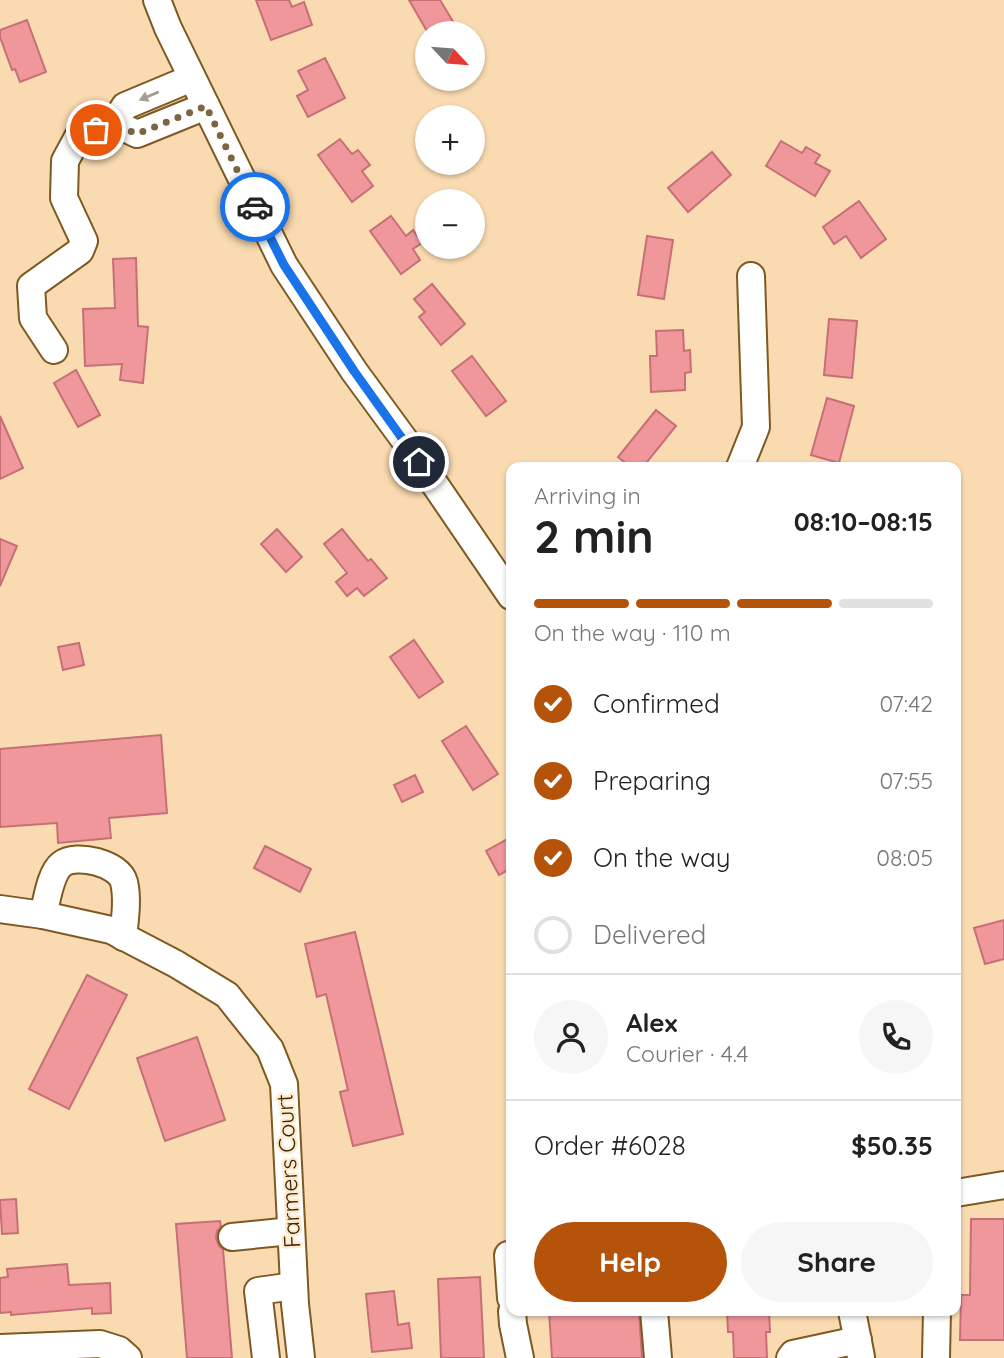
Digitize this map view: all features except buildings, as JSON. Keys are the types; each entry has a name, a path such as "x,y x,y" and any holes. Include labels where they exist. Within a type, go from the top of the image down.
{"street":[{"path":"157,0 168,28 284,265 354,371 506,589"},
{"path":"54,350 33,318 31,286 80,251 85,241 64,198 65,161 78,137 114,124 125,106 192,78"},
{"path":"114,124 137,134 206,106"},
{"path":"742,462 756,426 751,276"},
{"path":"43,915 52,878 63,863 75,860 99,862 113,867 124,880 123,937"},
{"name":"Farmers Court","path":"0,909 111,930 176,964 227,995 270,1049 284,1084 300,1358"},
{"path":"961,1193 1004,1185"},
{"path":"232,1237 291,1231"},
{"path":"266,1358 258,1291 294,1286"},
{"path":"512,1316 520,1358"},
{"path":"654,1316 658,1358"},
{"path":"790,1358 793,1354 859,1349 853,1316"},
{"path":"936,1358 937,1316"},
{"path":"0,1348 100,1344 119,1350 128,1358"}],"way so far":[{"path":"96,130 114,124 137,134 206,106 255,207"}],"route":[{"path":"255,207 284,265 354,371 419,462"}]}
